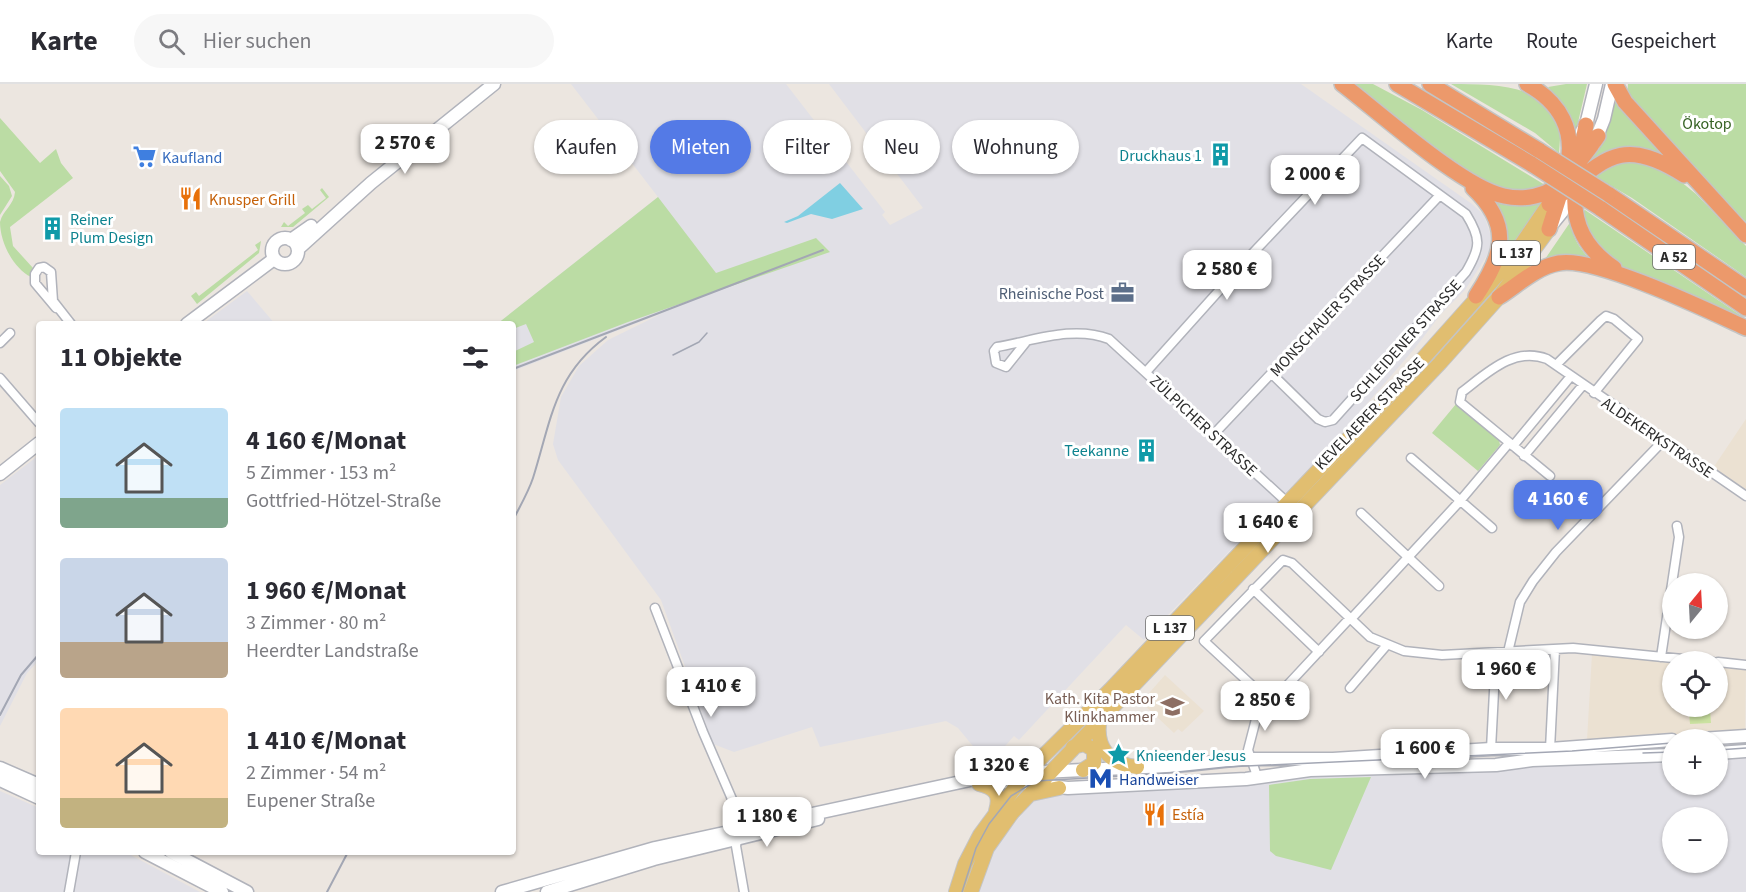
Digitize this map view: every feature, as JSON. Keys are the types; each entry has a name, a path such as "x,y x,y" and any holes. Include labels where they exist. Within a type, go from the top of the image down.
{"highway":[{"path":"1342,84 1456,172 1484,199 1499,226 1500,239 1497,259 1476,296"},
{"name":"A 52","path":"1397,84 1600,208 1746,308"},
{"name":"A 52","path":"1430,84 1608,194 1746,288"},
{"path":"1527,84 1549,98 1565,121 1570,148 1575,214 1585,240 1604,261 1631,280"},
{"path":"1537,84 1553,84"},
{"path":"1614,84 1621,98 1746,235"},
{"path":"1549,229 1554,200 1571,179 1579,161 1586,125"},
{"path":"1579,161 1598,136"},
{"path":"1456,172 1490,192 1518,198 1548,191 1598,163 1631,154 1662,161 1697,183"},
{"path":"1499,297 1539,270 1568,262 1589,264 1746,328"}],"main road":[{"path":"482,84 301,234 295,244 297,258 290,264 278,263 274,259 272,250 277,241 295,244 494,84"},
{"name":"L 137","path":"1499,297 1562,212 1596,84"},
{"name":"L 137","path":"1571,179 1598,136 1614,84"},
{"name":"L 137","path":"1476,296 1510,261 1554,200"},
{"path":"191,321 274,259"},
{"name":"KEVELAERER STRASSE","path":"1023,777 1110,690 1402,382 1476,296"},
{"name":"KEVELAERER STRASSE","path":"1038,785 1440,363 1499,297"},
{"path":"0,474 36,445"},
{"path":"1100,718 1099,738 1104,751 1115,762 1137,767"},
{"path":"1728,737 1746,736"},
{"path":"738,834 1050,771 1249,759 1333,759 1491,749 1550,749 1662,741"},
{"path":"1073,747 1084,744 1094,750 1094,763 1083,770"},
{"path":"1728,753 1746,752"},
{"path":"1027,796 1047,789 1257,776 1310,770 1496,765 1532,760 1662,755"},
{"path":"0,768 36,784"},
{"path":"502,892 549,888 738,834 978,777 1023,777 1038,785 1059,788"},
{"name":"L 137","path":"956,892 973,849 996,811 1023,777"},
{"path":"0,780 36,797"},
{"path":"979,784 992,787 996,791 999,802 996,811"},
{"name":"L 137","path":"971,892 987,848 1003,824 1038,785"},
{"path":"152,855 222,892"},
{"path":"177,855 247,892"}],"street":[{"name":"ZÜLPICHER STRASSE","path":"1146,372 1250,256 1362,138 1440,195"},
{"name":"MONSCHAUER STRASSE","path":"1214,434 1440,195"},
{"name":"SCHLEIDENER STRASSE","path":"1272,374 1318,419 1325,422 1333,420 1466,272 1475,257 1478,243 1476,230 1466,214 1440,195"},
{"path":"56,308 68,321"},
{"path":"1556,365 1606,316 1614,319 1638,339 1594,393"},
{"path":"0,343 10,333"},
{"name":"ZÜLPICHER STRASSE","path":"1026,342 1072,333 1108,339 1288,503"},
{"name":"ALDEKERKSTRASSE","path":"1511,445 1463,406 1460,402 1462,392 1492,369 1523,354 1536,354 1556,365 1662,441 1746,496"},
{"path":"1257,776 1249,759 1248,745 1254,723 1408,558 1571,376"},
{"path":"0,378 36,420"},
{"path":"1524,456 1583,385"},
{"path":"1508,652 1520,602 1533,581 1556,552 1662,441"},
{"path":"1511,445 1550,476"},
{"path":"1411,458 1492,528"},
{"path":"1360,513 1439,586"},
{"path":"1271,703 1204,640 1279,561 1288,561 1370,637 1386,646 1424,654 1586,649 1661,657 1679,537 1677,526"},
{"path":"1252,589 1319,651"},
{"path":"655,608 703,732 738,813 744,892"},
{"path":"1350,688 1386,646"},
{"path":"1550,749 1555,649"},
{"path":"1491,749 1496,653"},
{"path":"1728,663 1746,665"},
{"path":"69,892 75,855"}],"shaded area":[{"path":"571,84 786,84 814,120 763,120 763,174 851,174 851,168 885,212 882,215 890,225 923,208 897,174 940,174 940,120 863,120 863,129 829,84 1301,84 1472,204 1484,215 1490,233 1491,249 1465,290 1441,314 1415,348 1335,441 1144,640 1126,625 1019,740 1014,736 998,754 1000,757 990,764 990,768 982,770 977,751 958,728 946,721 820,747 812,727 734,752 713,744 661,600 558,460 553,444 561,397 579,366 608,340 663,313 516,370 516,321 501,321 658,197 638,171 638,120 599,120"},
{"path":"247,291 272,321 207,321"},
{"path":"1746,419 1746,490 1713,468"},
{"path":"36,457 36,663 27,673 0,726 0,485"},
{"path":"1592,654 1662,661 1662,717 1728,717 1728,667 1746,669 1745,733 1728,734 1728,729 1662,729 1662,737 1587,740"},
{"name":"Kath. Kita Pastor Klinkhammer","path":"1165,675 1204,711 1182,732 1178,729 1174,733 1141,702"},
{"path":"1746,757 1746,892 977,892 990,854 1038,795 1297,775 1662,760 1662,795 1728,795 1728,758"},
{"path":"0,791 36,807 36,855 131,855 200,892 0,892"}],"green space":[{"path":"1351,84 1373,84 1422,110 1545,185 1518,195 1473,179"},
{"path":"1451,84 1477,84 1516,89 1538,98 1548,105 1564,134 1560,139 1559,153 1535,133"},
{"path":"1587,84 1575,135 1562,103 1548,87"},
{"name":"Ökotop","path":"1628,84 1746,84 1746,222 1627,99"},
{"path":"1614,96 1674,160 1640,147 1622,148 1590,162 1606,127"},
{"path":"0,118 40,163 56,149 61,163 73,178 10,227 13,246 33,268 31,277 13,261 2,238 1,218 13,200 15,192 0,171"},
{"path":"1635,160 1664,168 1696,194 1746,246 1746,277 1632,198 1591,174 1608,164"},
{"path":"0,176 9,186 12,196 0,215"},
{"path":"322,188 329,197 293,227 281,227 284,222 288,226 305,213 302,209 308,205 312,209 326,198 320,190"},
{"path":"1547,195 1501,263 1490,198"},
{"path":"658,197 716,273 816,238 830,252 628,322 516,365 516,351 534,342 526,324 516,328 516,321 501,321"},
{"path":"1585,210 1746,321 1628,274 1588,239 1580,214"},
{"path":"1571,221 1577,243 1592,262 1541,265"},
{"path":"261,241 259,253 197,304 191,296 196,292 199,296 258,250 255,245"},
{"path":"1456,404 1499,440 1500,445 1478,471 1432,433"},
{"path":"1689,717 1711,717 1711,723 1690,724"},
{"path":"1371,777 1331,870 1276,856 1270,851 1269,785 1310,779"}],"water":[{"path":"840,183 863,209 832,219 811,214 787,223 784,222 798,216"}],"tram line":[{"path":"673,355 699,342 707,333"},
{"path":"962,892 976,848 989,824 1011,796 1036,781 1158,774 1226,767 1572,751 1662,744"},
{"path":"1728,749 1746,748"},
{"path":"1643,753 1662,752"}],"railway":[{"path":"516,368 823,250"},
{"path":"516,514 531,484 550,418 565,383 575,367 606,337"},
{"path":"0,715 21,675 36,658"},
{"path":"327,892 346,855"}],"place":[{"name":"Druckhaus 1","path":"1220,155"},
{"name":"Kaufland","path":"144,157"},
{"name":"Knusper Grill","path":"191,199"},
{"name":"Reiner Plum Design","path":"52,228"},
{"name":"Rheinische Post","path":"1122,293"},
{"name":"Teekanne","path":"1147,450"},
{"name":"Kath. Kita Pastor Klinkhammer","path":"1173,707"},
{"name":"Knieender Jesus","path":"1118,755"},
{"name":"Handweiser","path":"1101,779"},
{"name":"Estía","path":"1154,814"}]}
